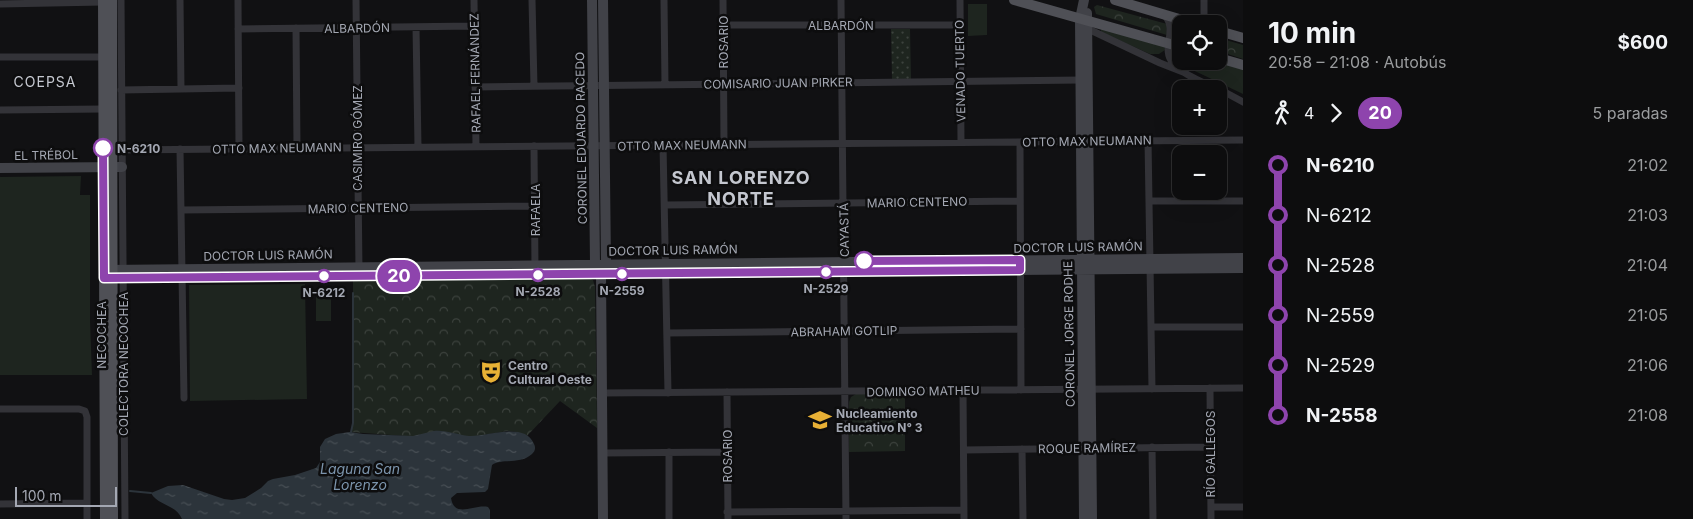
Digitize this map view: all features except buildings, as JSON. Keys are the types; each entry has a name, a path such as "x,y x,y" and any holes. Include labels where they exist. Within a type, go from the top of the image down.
{"main road":[{"name":"CORONEL EDUARDO RACEDO","path":"592,0 604,145 606,263 601,274 604,519"},
{"name":"CORONEL EDUARDO RACEDO","path":"595,264 594,146 602,0"},
{"path":"1014,0 1053,11 1084,24 1172,46"},
{"name":"CORONEL JORGE RODHE","path":"1084,0 1087,389 1084,519"},
{"path":"1115,0 1172,17"},
{"name":"NECOCHEA","path":"106,1 103,110 113,167"},
{"name":"NECOCHEA","path":"106,1 113,167 113,519"},
{"name":"CORONEL JORGE RODHE","path":"1084,24 1081,80 1085,141"},
{"path":"1227,33 1243,38"},
{"path":"1227,60 1243,65"},
{"name":"EL TRÉBOL","path":"0,168 113,167"},
{"name":"DOCTOR LUIS RAMÓN","path":"1150,264 1243,258"},
{"name":"DOCTOR LUIS RAMÓN","path":"535,270 606,263 666,268"},
{"path":"595,264 601,274"},
{"name":"DOCTOR LUIS RAMÓN","path":"113,274 535,270 601,274 666,268 1085,264 1150,264 1243,268"},
{"name":"NECOCHEA","path":"104,519 113,274"},
{"name":"CORONEL JORGE RODHE","path":"1087,448 1092,519"}],"street":[{"name":"COLECTORA NECOCHEA","path":"121,0 122,150 113,167 113,274 125,519"},
{"path":"180,0 181,89"},
{"path":"238,0 240,149"},
{"name":"CASIMIRO GÓMEZ","path":"356,0 359,271"},
{"name":"RAFAEL FERNÁNDEZ","path":"474,0 476,146"},
{"path":"532,0 534,86"},
{"path":"664,0 665,85"},
{"name":"ROSARIO","path":"723,0 724,144"},
{"name":"CAYASTÁ","path":"841,0 846,519"},
{"name":"VENADO TUERTO","path":"960,0 961,142"},
{"path":"1204,0 1204,15"},
{"path":"0,4 106,1"},
{"path":"1162,14 1167,18 1170,26 1169,46 1172,62 1184,72"},
{"path":"1084,24 1142,55 1200,80"},
{"name":"ALBARDÓN","path":"723,25 960,25"},
{"name":"ALBARDÓN","path":"238,29 475,26"},
{"path":"416,27 418,147"},
{"path":"296,28 297,148"},
{"path":"1142,55 1160,57 1169,46"},
{"path":"0,57 103,57"},
{"name":"COMISARIO JUAN PIRKER","path":"475,87 1081,80"},
{"path":"121,90 239,88"},
{"path":"1227,94 1243,102"},
{"path":"0,110 103,110"},
{"path":"1148,140 1152,388"},
{"name":"OTTO MAX NEUMANN","path":"122,150 1243,140"},
{"path":"1020,142 1021,390"},
{"path":"663,145 668,393"},
{"name":"RAFAELA","path":"534,146 535,270"},
{"path":"180,149 184,398"},
{"path":"1149,201 1243,201"},
{"name":"MARIO CENTENO","path":"664,205 1020,202"},
{"name":"MARIO CENTENO","path":"181,210 534,206"},
{"path":"1151,327 1243,327"},
{"name":"ABRAHAM GOTLIP","path":"667,333 1021,329"},
{"name":"RÍO GALLEGOS","path":"1210,388 1211,519"},
{"name":"DOMINGO MATHEU","path":"602,394 1243,388"},
{"path":"963,390 964,519"},
{"name":"ROSARIO","path":"727,392 728,516"},
{"path":"0,409 86,411 88,519"},
{"name":"ROQUE RAMÍREZ","path":"964,450 1210,447"},
{"path":"1152,448 1152,519"},
{"path":"1022,449 1023,519"},
{"path":"669,452 669,519"},
{"path":"603,453 727,452"},
{"path":"0,504 87,504"},
{"path":"1211,507 1243,507"},
{"path":"728,516 846,511 964,510"}],"green space":[{"path":"968,4 987,4 987,35 968,36"},
{"path":"1097,5 1167,24 1167,35 1096,14 1094,7"},
{"path":"1101,28 1165,46 1165,50 1159,54 1150,54 1101,32"},
{"path":"891,29 910,29 911,79 892,79"},
{"path":"1227,40 1243,45 1243,59 1227,54"},
{"path":"1227,63 1243,68 1243,94 1227,86 1227,80 1214,80 1193,70 1227,70"},
{"path":"81,176 80,195 90,195 92,375 0,375 0,177"},
{"path":"588,278 593,280 595,287 597,428 560,401 527,436 507,431 478,436 405,436 351,432 353,423 353,280"},
{"path":"305,284 307,399 190,401 189,285"},
{"path":"316,294 331,294 331,321 316,321"},
{"path":"856,394 905,394 905,451 849,452 849,402 851,397"}],"water":[{"name":"Laguna San Lorenzo","path":"434,431 469,436 505,432 523,433 534,444 534,451 527,457 492,465 488,489 485,492 457,493 451,498 456,508 460,509 488,507 490,519 182,519 176,510 158,500 151,493 168,486 183,485 224,499 245,498 268,481 316,468 320,462 320,447 325,439 336,434 350,432 413,436"}],"waterway":[{"path":"351,432 353,423 353,293"},
{"path":"130,491 151,493"}],"bus line":[{"name":"20","path":"103,148 104,278 1020,270 1020,260 864,261"}],"place":[{"name":"N-6210","path":"103,148"},
{"name":"N-2529","path":"826,272"},
{"name":"N-2559","path":"622,274"},
{"name":"N-2528","path":"538,275"},
{"name":"N-6212","path":"324,276"},
{"name":"Centro Cultural Oeste","path":"491,372"},
{"name":"Nucleamiento Educativo N° 3","path":"820,420"}],"district":[{"name":"COEPSA","path":"45,81"},
{"name":"SAN LORENZO NORTE","path":"741,187"}]}
